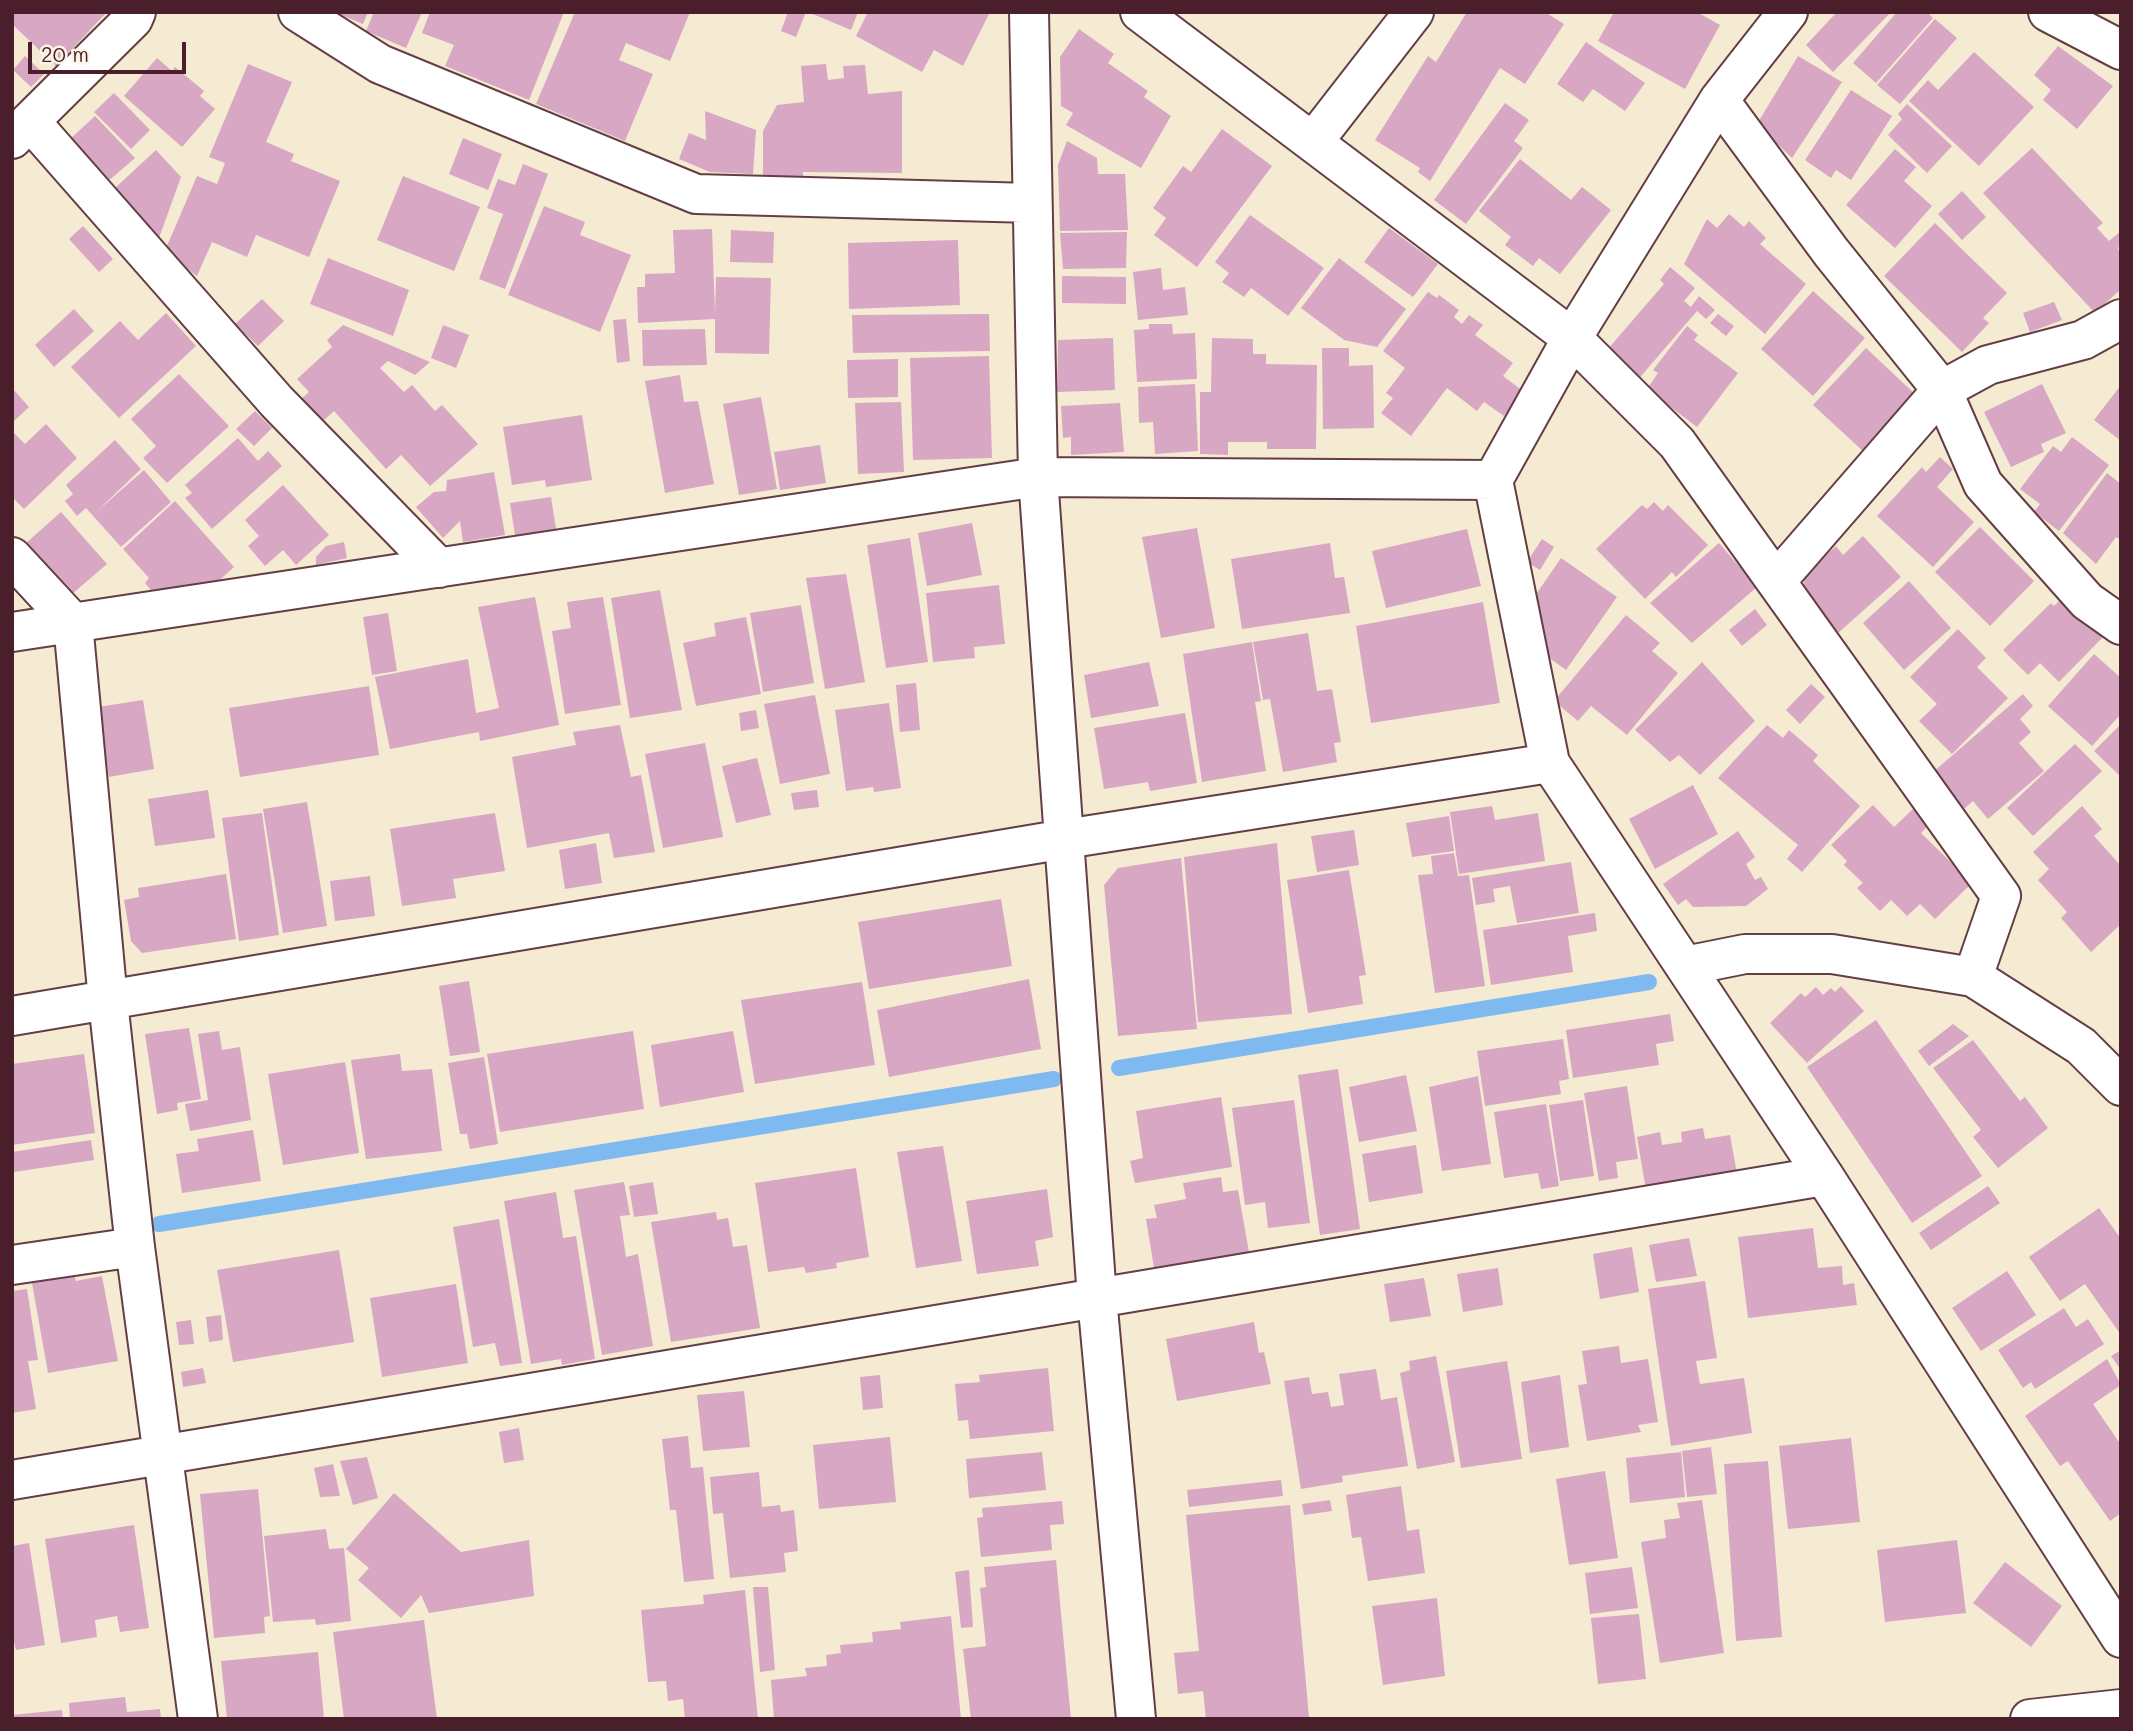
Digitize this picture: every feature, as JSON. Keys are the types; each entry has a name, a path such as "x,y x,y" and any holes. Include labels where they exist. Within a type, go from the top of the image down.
{"street":[{"path":"136,12 133,19 21,130 277,402 439,568"},
{"path":"298,12 380,64 696,194 1032,203"},
{"path":"1029,12 1038,477 1097,1298 1136,1719"},
{"path":"1140,12 1572,338 1677,443 2001,896 1973,976"},
{"path":"1313,142 1414,12"},
{"path":"1788,12 1720,100 1572,338 1493,480 1550,763 1824,1176 2121,1638"},
{"path":"2048,12 2121,50"},
{"path":"1720,100 1832,252 1942,390 1983,484 2087,601 2121,625"},
{"path":"1777,580 1942,390 1989,365 2083,340 2121,319"},
{"path":"12,632 1038,477 1493,480"},
{"path":"12,557 73,623 108,1001 135,1247 198,1719"},
{"path":"12,1016 1065,839 1550,763"},
{"path":"1685,966 1745,954 1832,954 1973,976 2081,1046 2121,1086"},
{"path":"12,1480 1824,1176"},
{"path":"12,1265 135,1247"},
{"path":"2030,1719 2121,1710"}],"building":[{"path":"12,12 107,12 56,66 12,24"},
{"path":"334,12 368,12 363,24"},
{"path":"374,12 422,12 406,48 366,31"},
{"path":"430,12 564,12 529,100 445,66 454,45 422,33"},
{"path":"575,12 690,12 670,61 626,43 619,60 653,74 625,141 536,104"},
{"path":"788,12 806,12 796,37 781,31"},
{"path":"808,12 858,12 851,30"},
{"path":"868,12 990,12 963,66 934,50 922,72 856,36"},
{"path":"1467,12 1545,12 1564,24 1525,84 1500,68 1430,181 1418,172 1420,168 1375,140 1428,56 1436,62"},
{"path":"1614,12 1697,12 1720,25 1685,89 1598,41"},
{"path":"1837,12 1891,12 1833,72 1806,45"},
{"path":"1897,12 1927,12 1933,18 1876,83 1853,63"},
{"path":"1935,19 1957,38 1900,104 1877,85"},
{"path":"1079,29 1114,54 1108,63 1148,91 1144,97 1171,116 1141,168 1066,125 1073,113 1061,106 1060,57"},
{"path":"1586,42 1645,83 1625,111 1593,89 1583,102 1557,84"},
{"path":"2058,46 2113,86 2077,129 2043,100 2051,90 2034,75"},
{"path":"1974,52 2034,107 1979,166 1909,101 1928,80 1938,90"},
{"path":"25,56 44,74 31,87 13,70"},
{"path":"1798,56 1842,82 1792,158 1757,124"},
{"path":"157,58 172,71 175,67 204,91 200,96 215,109 182,147 124,96"},
{"path":"248,64 292,82 266,142 294,154 291,161 340,181 309,257 256,235 247,257 212,242 197,276 164,253 197,176 217,184 225,163 209,157"},
{"path":"826,64 828,80 844,78 843,66 865,65 868,94 902,91 902,173 803,172 803,178 763,177 763,131 777,105 804,102 801,66"},
{"path":"1851,90 1892,116 1851,180 1836,170 1831,178 1805,160"},
{"path":"114,93 150,130 131,149 94,112"},
{"path":"1505,103 1529,120 1514,141 1523,148 1466,224 1434,200"},
{"path":"1907,104 1952,146 1927,173 1888,135 1902,119 1898,114"},
{"path":"705,111 756,130 753,174 710,172 679,159 689,133 706,140"},
{"path":"95,116 135,158 106,183 68,141"},
{"path":"1222,129 1272,166 1197,267 1154,235 1166,218 1153,208 1183,166 1191,172"},
{"path":"463,138 502,154 488,190 449,174"},
{"path":"1067,141 1097,158 1098,174 1125,174 1128,230 1060,231 1058,165"},
{"path":"2032,148 2103,223 2097,228 2109,241 2121,231 2118,250 2121,253 2121,289 2095,313 1983,193"},
{"path":"1895,149 1916,167 1904,181 1932,206 1895,248 1846,205"},
{"path":"156,150 181,177 159,238 115,188"},
{"path":"1520,159 1571,200 1582,187 1611,210 1560,274 1539,258 1533,266 1505,245 1511,237 1479,211"},
{"path":"523,164 548,174 505,289 479,279 503,214 487,208 498,179 515,185"},
{"path":"403,176 480,207 454,271 377,240"},
{"path":"1962,191 1986,217 1962,240 1938,214"},
{"path":"544,206 585,222 580,235 631,255 600,332 508,295"},
{"path":"1729,214 1744,227 1749,221 1766,238 1760,244 1806,284 1765,334 1684,264 1707,219 1717,228"},
{"path":"1250,215 1324,268 1288,316 1251,288 1244,297 1222,282 1229,273 1215,262"},
{"path":"1935,223 2007,293 1983,318 1989,323 1962,352 1884,276"},
{"path":"83,226 113,259 99,272 69,239"},
{"path":"1389,228 1438,264 1413,297 1364,262"},
{"path":"712,229 715,314 716,277 771,278 769,354 715,353 715,319 638,323 637,287 645,287 645,274 675,273 673,230"},
{"path":"731,230 774,232 773,263 730,262"},
{"path":"1127,232 1126,268 1063,269 1060,233"},
{"path":"958,240 960,305 849,309 848,243"},
{"path":"328,258 409,290 393,336 310,304"},
{"path":"1339,258 1406,309 1377,347 1344,340 1301,308"},
{"path":"1670,267 1695,288 1684,301 1691,307 1699,296 1715,310 1706,319 1697,311 1636,382 1607,350 1664,284 1660,280"},
{"path":"1161,268 1163,290 1185,287 1188,315 1138,320 1133,272"},
{"path":"1062,276 1126,277 1126,304 1062,303"},
{"path":"1813,291 1865,338 1813,396 1761,349"},
{"path":"1428,292 1437,298 1439,295 1459,310 1454,317 1462,324 1469,315 1483,325 1475,335 1513,363 1503,376 1523,391 1504,416 1484,402 1477,411 1447,388 1411,436 1381,413 1393,398 1386,393 1405,368 1383,351"},
{"path":"262,299 284,321 258,346 235,324"},
{"path":"2054,302 2062,320 2030,332 2023,313"},
{"path":"74,309 94,331 54,367 35,345"},
{"path":"166,313 196,346 119,418 71,367 120,321 138,340"},
{"path":"989,314 990,351 853,353 852,315"},
{"path":"1718,314 1734,326 1726,336 1710,323"},
{"path":"626,319 630,361 617,363 613,320"},
{"path":"1149,324 1172,324 1173,334 1195,333 1197,379 1137,382 1134,330 1149,329"},
{"path":"343,325 430,362 415,375 388,361 380,368 404,392 412,385 435,411 442,405 478,444 430,486 401,455 386,469 334,411 322,422 301,399 309,392 297,379 332,347 327,340"},
{"path":"443,325 469,335 456,368 431,358"},
{"path":"1687,326 1698,335 1694,340 1738,373 1697,427 1647,389 1658,373 1653,370"},
{"path":"705,329 707,365 643,366 642,330"},
{"path":"1113,338 1115,390 1057,392 1058,340"},
{"path":"1212,338 1253,339 1253,354 1266,354 1266,364 1317,365 1316,449 1267,449 1267,442 1228,442 1228,455 1200,454 1200,392 1211,392"},
{"path":"1322,348 1349,348 1349,366 1373,365 1374,428 1323,429"},
{"path":"1866,348 1916,395 1864,452 1813,405"},
{"path":"989,356 992,458 913,460 910,358"},
{"path":"898,359 898,397 848,398 847,360"},
{"path":"179,374 229,426 167,483 143,458 156,446 131,419"},
{"path":"680,375 684,402 698,401 714,484 665,493 645,381"},
{"path":"1195,384 1198,451 1155,454 1153,422 1139,423 1138,387"},
{"path":"2042,384 2066,433 2041,444 2044,452 2011,467 1984,412"},
{"path":"2121,385 2121,441 2094,420"},
{"path":"12,388 29,407 12,423"},
{"path":"761,397 777,489 739,495 723,404"},
{"path":"901,402 904,472 858,474 855,403"},
{"path":"1120,403 1124,452 1071,455 1071,437 1063,438 1061,406"},
{"path":"255,411 272,428 254,446 236,429"},
{"path":"582,415 592,480 546,487 545,480 512,485 503,427"},
{"path":"46,424 77,458 24,509 12,497 12,431 25,444"},
{"path":"2072,437 2109,465 2059,531 2034,512 2040,504 2020,489 2053,446 2061,452"},
{"path":"238,438 258,461 268,451 282,466 212,529 185,498 192,493 185,485"},
{"path":"115,440 141,469 95,513 144,470 171,502 121,547 86,508 77,516 65,501 73,494 66,485"},
{"path":"820,445 826,483 780,490 774,452"},
{"path":"1940,457 1953,469 1937,487 1974,522 1933,567 1877,516 1922,467 1926,472"},
{"path":"494,472 505,535 463,542 460,521 443,538 416,507 434,492 446,491 447,480"},
{"path":"2107,473 2121,484 2121,540 2116,537 2096,564 2063,533"},
{"path":"283,485 329,535 296,565 283,550 265,566 248,546 259,536 245,520"},
{"path":"551,497 556,529 515,535 510,503"},
{"path":"175,501 234,567 212,587 155,595 145,583 149,578 123,549"},
{"path":"1654,502 1663,511 1668,505 1708,545 1676,577 1672,572 1645,599 1596,549 1642,505 1647,509"},
{"path":"61,512 107,564 71,595 25,544"},
{"path":"972,523 982,575 927,586 918,533"},
{"path":"1980,527 2034,581 1990,626 1935,572"},
{"path":"1197,528 1215,628 1161,638 1142,537"},
{"path":"1467,529 1481,586 1386,608 1372,551"},
{"path":"1863,536 1901,577 1838,633 1803,593 1805,575 1836,546 1843,555"},
{"path":"910,538 928,662 886,668 867,545"},
{"path":"1542,539 1554,547 1540,570 1527,562"},
{"path":"344,542 347,558 316,565 316,557 326,546"},
{"path":"1330,543 1335,578 1344,577 1350,613 1242,629 1231,559"},
{"path":"1719,543 1757,587 1692,643 1650,603"},
{"path":"1561,558 1617,597 1566,670 1548,657 1537,593"},
{"path":"846,574 865,682 825,689 806,578"},
{"path":"1909,581 1951,628 1904,670 1863,623"},
{"path":"999,585 1005,644 974,647 975,658 933,662 926,593"},
{"path":"660,590 682,710 630,718 611,598"},
{"path":"535,597 559,725 480,741 479,732 390,749 375,677 468,659 476,713 499,708 478,607"},
{"path":"603,597 621,705 565,714 552,631 571,628 567,602"},
{"path":"2063,597 2103,637 2059,682 2040,663 2028,675 2003,650 2051,603 2054,606"},
{"path":"1483,602 1500,703 1371,723 1356,626"},
{"path":"801,605 814,683 763,692 750,613"},
{"path":"1755,609 1767,625 1742,646 1729,630"},
{"path":"388,613 397,671 372,675 363,617"},
{"path":"1626,615 1660,643 1652,651 1678,673 1627,735 1591,706 1578,721 1554,701"},
{"path":"746,617 761,694 696,706 683,643 716,636 714,623"},
{"path":"1958,629 1986,658 1977,667 2008,698 1952,754 1919,721 1937,704 1910,677"},
{"path":"1308,633 1317,691 1332,689 1341,742 1334,743 1337,762 1283,772 1270,699 1263,700 1253,642"},
{"path":"1252,642 1261,701 1255,702 1266,771 1202,782 1183,654"},
{"path":"2094,654 2121,678 2121,714 2092,746 2048,706"},
{"path":"1149,662 1159,706 1091,718 1084,675"},
{"path":"1702,662 1755,721 1700,775 1679,755 1670,762 1635,730"},
{"path":"916,683 920,730 900,732 896,685"},
{"path":"1811,684 1825,697 1800,724 1786,710"},
{"path":"369,686 379,755 240,777 229,708"},
{"path":"2023,694 2033,706 2020,719 2031,732 2019,743 2044,771 1988,819 1973,801 1964,809 1932,773"},
{"path":"815,695 830,774 780,784 764,704"},
{"path":"143,700 154,769 109,777 98,707"},
{"path":"889,703 901,788 874,792 873,787 846,791 835,710"},
{"path":"756,710 759,728 741,731 739,713"},
{"path":"1185,713 1197,783 1150,791 1148,782 1104,789 1094,728"},
{"path":"2121,724 2121,777 2094,751"},
{"path":"620,725 631,777 641,775 655,852 614,858 609,833 527,848 512,757 576,745 573,732"},
{"path":"1767,725 1783,738 1789,730 1818,755 1813,761 1860,806 1802,872 1787,859 1798,845 1718,778"},
{"path":"705,743 723,837 663,848 645,754"},
{"path":"2075,744 2102,771 2033,836 2007,808"},
{"path":"757,758 771,815 736,823 722,766"},
{"path":"1693,785 1718,834 1655,869 1629,819"},
{"path":"208,790 215,838 155,846 148,799"},
{"path":"817,790 819,807 794,810 791,793"},
{"path":"307,802 327,926 283,933 263,809"},
{"path":"1873,805 1894,827 1914,808 1930,824 1921,833 1972,883 1935,919 1920,904 1907,916 1891,900 1880,911 1857,888 1863,883 1844,865 1847,861 1831,845"},
{"path":"1492,806 1495,820 1538,813 1545,861 1459,874 1450,812"},
{"path":"2082,806 2102,829 2094,836 2121,866 2121,924 2091,952 2061,918 2067,912 2038,880 2049,869 2033,852"},
{"path":"262,813 279,935 239,941 222,818"},
{"path":"495,813 505,871 453,879 456,898 402,906 390,829"},
{"path":"1449,816 1454,851 1412,857 1406,823"},
{"path":"1354,830 1359,865 1317,872 1311,836"},
{"path":"1738,831 1755,857 1746,864 1755,880 1761,877 1768,889 1746,906 1693,907 1686,899 1678,905 1663,884"},
{"path":"596,843 602,883 565,889 559,850"},
{"path":"1277,843 1292,1014 1198,1022 1184,857"},
{"path":"1454,853 1458,876 1469,875 1485,986 1435,993 1418,875 1433,874 1431,856"},
{"path":"1181,858 1197,1029 1118,1036 1104,885 1118,868"},
{"path":"1571,862 1579,913 1517,923 1510,886 1493,889 1495,902 1476,905 1472,878"},
{"path":"1349,870 1366,975 1359,976 1363,1004 1308,1013 1287,880"},
{"path":"226,874 236,939 142,953 131,941 124,900 139,897 138,888"},
{"path":"370,876 375,916 335,921 330,881"},
{"path":"1001,899 1012,966 869,989 858,922"},
{"path":"1595,913 1597,931 1568,936 1573,972 1491,985 1483,930"},
{"path":"1029,979 1041,1049 889,1077 877,1010"},
{"path":"469,981 480,1052 450,1056 439,986"},
{"path":"862,982 875,1065 755,1084 741,1000"},
{"path":"1841,986 1864,1011 1807,1063 1770,1023 1801,993 1805,997 1816,987 1823,995 1831,988 1835,992"},
{"path":"1670,1014 1674,1041 1656,1044 1659,1065 1573,1078 1566,1030"},
{"path":"1876,1020 1982,1176 1912,1223 1807,1067"},
{"path":"1953,1024 1969,1036 1929,1066 1918,1051"},
{"path":"189,1028 201,1099 177,1103 178,1110 157,1114 145,1034"},
{"path":"219,1031 222,1050 240,1047 251,1120 190,1131 185,1104 208,1100 198,1034"},
{"path":"633,1031 644,1109 500,1132 487,1054"},
{"path":"733,1031 744,1092 660,1107 651,1045"},
{"path":"1563,1039 1569,1079 1559,1081 1561,1094 1485,1106 1477,1051"},
{"path":"1973,1040 2020,1101 2025,1097 2048,1128 1998,1168 1973,1137 1981,1130 1933,1068"},
{"path":"84,1054 95,1133 12,1145 12,1064"},
{"path":"400,1054 402,1071 432,1069 442,1151 366,1159 351,1060"},
{"path":"484,1057 498,1144 470,1149 467,1134 460,1134 448,1063"},
{"path":"345,1062 359,1153 283,1165 268,1074"},
{"path":"1338,1069 1360,1229 1320,1235 1298,1075"},
{"path":"1406,1075 1417,1131 1359,1142 1349,1087"},
{"path":"1478,1076 1491,1164 1442,1171 1429,1087"},
{"path":"1627,1086 1638,1159 1616,1162 1618,1178 1599,1181 1584,1093"},
{"path":"1221,1097 1232,1167 1135,1183 1130,1161 1143,1158 1136,1111"},
{"path":"1294,1100 1310,1223 1268,1228 1265,1202 1245,1205 1232,1108"},
{"path":"1583,1100 1594,1176 1560,1181 1549,1105"},
{"path":"1546,1104 1559,1186 1541,1189 1538,1173 1504,1178 1494,1112"},
{"path":"1703,1128 1705,1139 1730,1135 1737,1174 1646,1190 1637,1137 1660,1132 1662,1145 1682,1142 1681,1132"},
{"path":"253,1130 261,1181 182,1193 176,1154 199,1151 197,1139"},
{"path":"91,1140 94,1160 14,1172 12,1152"},
{"path":"1416,1145 1423,1193 1369,1202 1362,1154"},
{"path":"943,1146 962,1261 916,1268 897,1152"},
{"path":"856,1168 869,1257 836,1263 837,1268 806,1273 804,1267 768,1272 755,1183"},
{"path":"1221,1177 1223,1192 1238,1190 1249,1252 1154,1268 1146,1219 1157,1218 1154,1205 1186,1199 1183,1183"},
{"path":"624,1182 630,1215 620,1216 626,1257 638,1254 653,1346 602,1355 574,1190"},
{"path":"653,1182 658,1214 634,1217 629,1186"},
{"path":"1988,1186 2000,1203 1931,1250 1919,1233"},
{"path":"1047,1189 1053,1237 1035,1241 1039,1266 977,1274 966,1201"},
{"path":"556,1192 563,1238 576,1236 595,1359 562,1365 561,1359 531,1364 504,1201"},
{"path":"2099,1208 2121,1239 2121,1335 2085,1284 2060,1301 2029,1257"},
{"path":"716,1212 717,1220 728,1218 733,1247 747,1245 760,1328 671,1342 651,1222"},
{"path":"499,1219 522,1363 500,1366 495,1343 473,1347 453,1227"},
{"path":"1813,1228 1818,1268 1842,1266 1843,1285 1854,1283 1857,1305 1748,1318 1738,1237"},
{"path":"1689,1238 1697,1276 1656,1282 1649,1245"},
{"path":"1632,1247 1639,1292 1600,1299 1593,1254"},
{"path":"339,1250 354,1342 233,1362 217,1270"},
{"path":"1498,1268 1503,1305 1463,1312 1457,1274"},
{"path":"2007,1271 2036,1315 1981,1351 1952,1308"},
{"path":"74,1275 76,1281 102,1276 118,1361 48,1373 32,1283"},
{"path":"1424,1278 1431,1316 1390,1322 1384,1284"},
{"path":"1705,1281 1717,1358 1696,1361 1700,1384 1744,1378 1752,1433 1671,1446 1648,1289"},
{"path":"456,1284 468,1363 382,1377 370,1298"},
{"path":"27,1289 38,1360 28,1361 36,1409 12,1413 12,1291"},
{"path":"2064,1308 2076,1327 2088,1319 2104,1344 2035,1389 2031,1382 2023,1388 1998,1350"},
{"path":"221,1315 223,1340 209,1342 206,1317"},
{"path":"191,1320 194,1344 179,1345 176,1322"},
{"path":"1254,1322 1259,1353 1264,1352 1271,1384 1177,1401 1166,1339"},
{"path":"1619,1346 1621,1363 1648,1359 1658,1422 1638,1425 1641,1432 1587,1441 1578,1385 1587,1384 1582,1351"},
{"path":"2121,1350 2121,1370 2111,1356"},
{"path":"1436,1356 1455,1462 1417,1469 1400,1373 1410,1370 1409,1361"},
{"path":"2107,1359 2121,1385 2093,1404 2121,1445 2121,1513 2110,1521 2068,1461 2060,1466 2025,1416"},
{"path":"1507,1361 1522,1459 1461,1468 1446,1371"},
{"path":"203,1368 206,1383 183,1387 181,1372"},
{"path":"1048,1368 1054,1431 970,1439 968,1420 958,1421 955,1384 980,1382 979,1375"},
{"path":"1376,1369 1381,1400 1397,1397 1408,1466 1342,1476 1343,1482 1301,1489 1284,1381 1309,1377 1312,1394 1328,1392 1331,1407 1344,1405 1339,1374"},
{"path":"880,1375 883,1408 863,1410 860,1377"},
{"path":"1560,1375 1569,1447 1530,1453 1521,1382"},
{"path":"744,1391 750,1447 703,1451 697,1395"},
{"path":"519,1428 524,1460 504,1463 499,1432"},
{"path":"688,1436 691,1468 703,1467 714,1579 684,1582 676,1510 670,1510 662,1439"},
{"path":"890,1437 896,1502 819,1509 813,1445"},
{"path":"1851,1438 1860,1522 1788,1529 1779,1446"},
{"path":"1711,1447 1717,1494 1687,1497 1682,1451"},
{"path":"1042,1452 1046,1490 969,1498 966,1459"},
{"path":"1681,1452 1685,1497 1630,1503 1626,1458"},
{"path":"367,1457 378,1498 353,1505 340,1461"},
{"path":"1768,1461 1782,1637 1736,1641 1724,1464"},
{"path":"333,1464 340,1496 320,1497 314,1468"},
{"path":"1605,1471 1618,1558 1569,1565 1556,1479"},
{"path":"759,1472 762,1507 780,1505 781,1512 794,1510 798,1551 784,1553 786,1572 730,1578 723,1513 713,1514 710,1477"},
{"path":"1281,1480 1283,1496 1189,1507 1187,1490"},
{"path":"1401,1486 1407,1531 1419,1529 1425,1573 1368,1581 1361,1537 1352,1538 1346,1495"},
{"path":"258,1489 270,1616 264,1617 265,1633 214,1638 200,1494"},
{"path":"394,1493 461,1552 529,1540 534,1596 429,1613 421,1595 401,1618 358,1580 369,1568 346,1549"},
{"path":"1330,1500 1332,1511 1304,1515 1302,1504"},
{"path":"1702,1500 1724,1653 1660,1663 1641,1542 1666,1538 1664,1520 1680,1518 1677,1503"},
{"path":"1062,1501 1064,1524 1050,1525 1052,1550 981,1557 977,1518 983,1517 982,1508"},
{"path":"1290,1505 1309,1717 1206,1719 1203,1691 1178,1694 1174,1653 1199,1651 1186,1515"},
{"path":"134,1525 149,1628 120,1632 117,1616 95,1620 97,1637 61,1643 45,1539"},
{"path":"326,1529 329,1549 344,1548 351,1621 316,1625 315,1619 273,1622 264,1536"},
{"path":"1957,1540 1966,1613 1885,1622 1877,1550"},
{"path":"29,1543 45,1645 16,1650 12,1634 12,1546"},
{"path":"1056,1560 1071,1719 971,1719 963,1649 986,1646 980,1588 986,1587 984,1567"},
{"path":"2005,1562 2062,1606 2031,1647 1973,1603"},
{"path":"1632,1567 1638,1608 1590,1614 1585,1573"},
{"path":"969,1570 973,1627 961,1628 955,1572"},
{"path":"753,1587 768,1587 775,1670 760,1672"},
{"path":"745,1590 758,1719 685,1719 683,1699 668,1701 666,1681 648,1682 641,1610 704,1604 703,1595"},
{"path":"1437,1598 1445,1676 1383,1685 1372,1606"},
{"path":"1639,1614 1646,1679 1598,1684 1591,1618"},
{"path":"951,1616 961,1719 774,1719 771,1680 807,1676 805,1668 827,1666 826,1655 841,1653 840,1645 873,1642 872,1632 901,1629 900,1622"},
{"path":"424,1620 437,1719 344,1719 333,1632"},
{"path":"318,1652 324,1719 227,1719 221,1661"},
{"path":"125,1697 127,1712 160,1709 161,1719 70,1719 69,1703"},
{"path":"62,1710 63,1719 12,1719 12,1715"}],"waterway":[{"path":"1119,1068 1649,982"},
{"path":"159,1224 1054,1079"}]}
